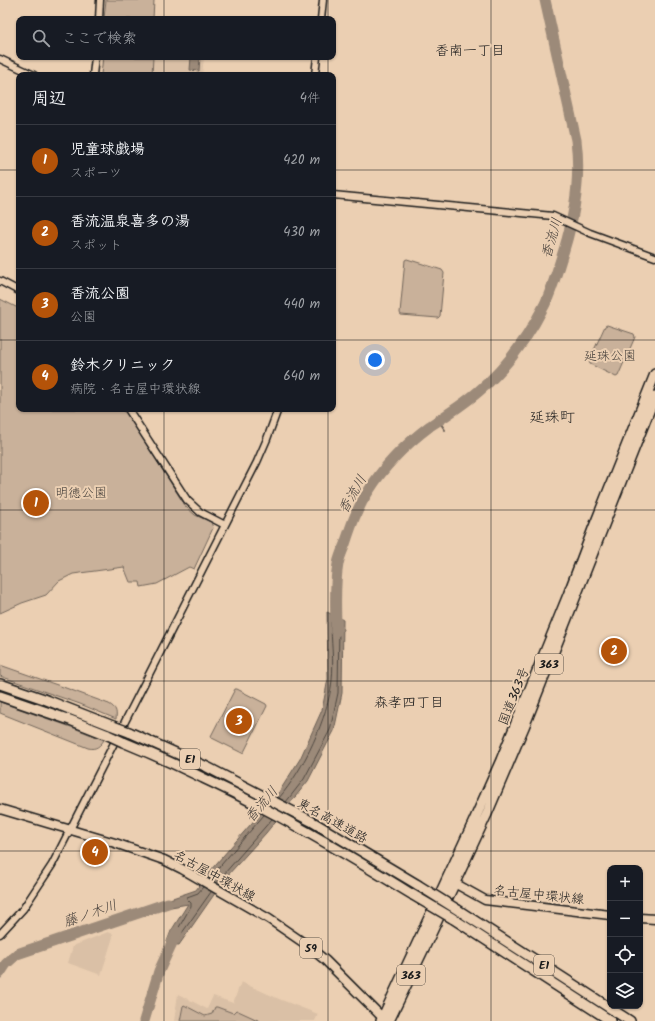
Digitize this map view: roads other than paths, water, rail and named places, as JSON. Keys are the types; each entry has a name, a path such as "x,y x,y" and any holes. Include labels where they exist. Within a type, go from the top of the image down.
{"highway":[{"name":"国道363号","path":"450,881 472,825 504,753 655,374"},
{"name":"国道363号","path":"384,1020 450,881 487,814 524,727 655,396"},
{"name":"東名高速道路","path":"0,684 44,699 176,752 311,821 458,910 630,1021"},
{"name":"東名高速道路","path":"0,696 70,720 108,735 197,774 244,798 305,831 452,918 611,1021"}],"main road":[{"name":"名古屋中環状線","path":"0,809 115,843 164,860 201,879 269,918 304,943 325,960 384,1020"},
{"name":"名古屋中環状線","path":"450,881 485,900 607,915"},
{"path":"643,918 655,919"}],"street":[{"path":"99,16 100,0"},
{"path":"321,16 323,0"},
{"path":"0,59 28,72"},
{"path":"94,72 95,60"},
{"path":"315,72 317,60"},
{"path":"336,195 558,218 587,232 655,257"},
{"path":"0,281 16,288"},
{"path":"130,412 187,500 200,512 225,525"},
{"path":"0,934 23,909 52,865 257,462 277,412"}],"water":[{"path":"191,60 200,60 199,71 190,70"},
{"path":"327,612 343,620 342,693 334,731 308,781 266,833 227,876 179,945 166,944 171,931 188,904 154,910 152,905 196,890 209,872 279,792 300,759 322,710 328,679"}],"waterway":[{"name":"香流川","path":"336,631 336,589 338,562 364,498 388,465 412,440 473,396 508,362 539,316 548,298 555,277 568,236 574,209 578,168 576,140 545,0"},
{"path":"439,421 445,430"},
{"name":"藤ノ木川","path":"0,973 6,964 17,954 168,903"},
{"name":"香流川","path":"144,1021 159,971 177,932"}],"place":[{"name":"児童球戯場","path":"36,503"},
{"name":"香流温泉喜多の湯","path":"614,651"},
{"name":"香流公園","path":"239,721"},
{"name":"鈴木クリニック","path":"95,852"}],"district":[{"name":"香南一丁目","path":"470,50"},
{"name":"延珠町","path":"552,417"},
{"name":"森孝四丁目","path":"409,702"}],"park label":[{"name":"延珠公園","path":"610,355"},
{"name":"明徳公園","path":"81,492"}]}
